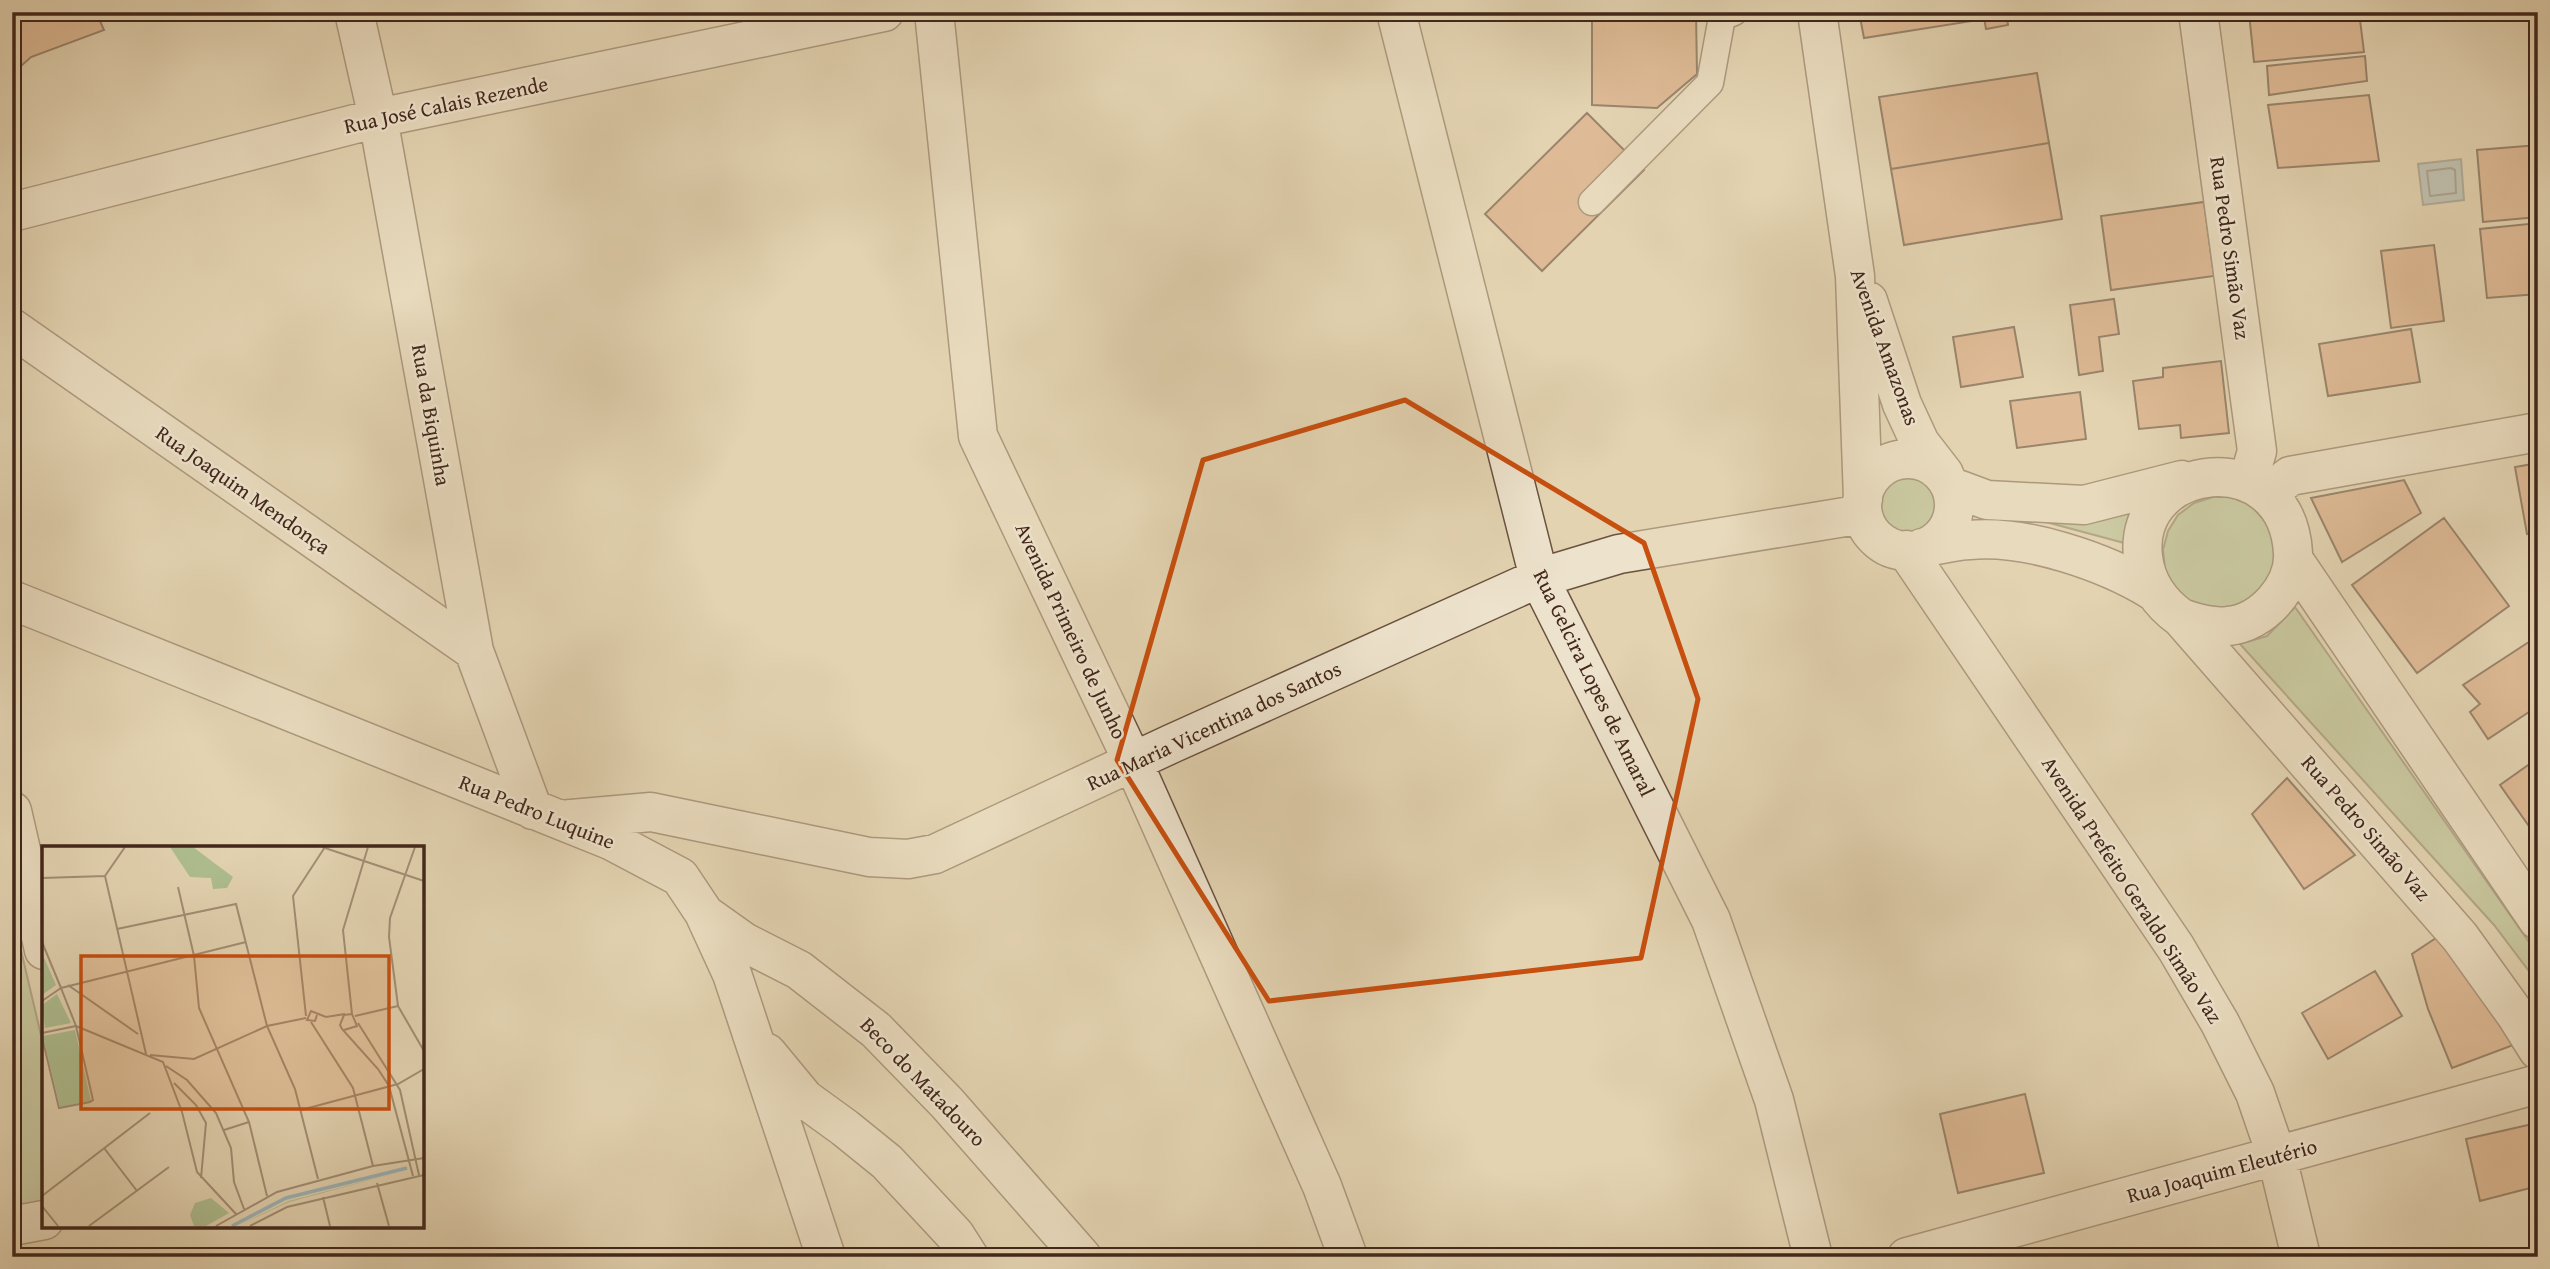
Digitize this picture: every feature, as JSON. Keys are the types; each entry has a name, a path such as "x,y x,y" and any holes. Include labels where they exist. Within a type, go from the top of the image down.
{"street":[{"name":"Rua da Biquinha","path":"354,12 378,118 474,651 547,815"},
{"name":"Rua José Calais Rezende","path":"12,212 378,118 884,12"},
{"name":"Avenida Primeiro de Junho","path":"934,12 978,436 1133,762 1322,1186 1348,1257"},
{"name":"Rua Gelcira Lopes de Amaral","path":"1396,12 1539,579 1711,920 1774,1100 1813,1257"},
{"path":"1817,12 1853,264"},
{"name":"Rua Pedro Simão Vaz","path":"2198,12 2257,451 2258,488"},
{"name":"Avenida Amazonas","path":"1853,264 1902,404 1920,443 1948,481"},
{"name":"Avenida Amazonas","path":"1853,264 1863,507"},
{"name":"Rua Joaquim Mendonça","path":"12,328 474,651"},
{"path":"2258,488 2290,476 2538,432"},
{"path":"2153,591 2129,576 2079,555 2017,542 1971,539 1914,549 1891,547 1879,540 1869,528 1863,507 1867,485 1875,473 1887,464 1902,459 1917,459 1948,481 1987,500 2084,505 2172,482 2198,478 2225,476 2258,488 2283,513 2292,535 2293,559 2287,583 2273,603 2253,618 2230,626 2205,625 2181,618 2165,607 2153,591 2144,569 2141,546 2147,523 2158,503 2176,487 2198,478"},
{"path":"1914,549 1936,542 1953,517 1955,502 1948,481"},
{"name":"Rua Maria Vicentina dos Santos","path":"547,815 651,812 869,857 908,859 935,854 1539,579 1619,554 1863,507"},
{"name":"Avenida Prefeito Geraldo Simão Vaz","path":"1914,549 2176,948 2220,1023 2255,1093 2277,1157 2301,1257"},
{"path":"2293,559 2538,920"},
{"name":"Rua Pedro Luquine","path":"12,600 610,840 680,877 704,913 732,974 825,1257"},
{"name":"Rua Pedro Simão Vaz","path":"2181,618 2460,936 2538,1050"},
{"path":"12,811 42,941"},
{"name":"Beco do Matadouro","path":"704,913 744,942 799,970 876,1030 947,1102 1082,1257"},
{"path":"753,1035 804,1099 887,1162 955,1235 969,1257"},
{"name":"Rua Joaquim Eleutério","path":"1907,1257 2538,1084"},
{"path":"12,1226 42,1220"}],"lane":[{"path":"1592,202 1710,83 1722,17 1734,12"}],"highlighted area":[{"path":"1405,400 1644,543 1698,699 1641,958 1269,1001 1117,760 1203,460"}],"green space":[{"path":"1905,472 1925,478 1932,484 1938,490 1942,507 1936,527 1896,539 1878,524 1877,497 1887,480"},
{"path":"2213,497 2233,497 2251,505 2275,533 2277,569 2256,599 2222,611 2186,600 2173,588 2165,569 2163,550 2168,531 2178,515 2194,503"},
{"path":"1985,511 2133,511 2125,531 2128,544 2046,522 1983,519"},
{"path":"2295,607 2538,955 2538,983 2494,925 2240,644 2267,636"},
{"path":"12,912 42,1040 42,1206 12,1212"}],"water":[{"path":"2461,159 2464,200 2423,205 2418,164"}],"building":[{"path":"12,12 96,12 104,30 31,57 12,74"},
{"path":"1592,12 1696,12 1697,74 1657,108 1592,105"},
{"path":"1859,12 1971,12 1972,21 1864,38"},
{"path":"1983,12 2006,12 2008,25 1986,29"},
{"path":"2359,12 2364,52 2254,62 2249,13"},
{"path":"2365,56 2367,81 2269,95 2267,66"},
{"path":"2037,73 2049,143 1891,169 1879,97"},
{"path":"2369,95 2379,161 2278,168 2268,105"},
{"path":"1587,113 1644,170 1542,271 1485,214"},
{"path":"2049,143 2062,219 1904,245 1891,169"},
{"path":"2538,145 2538,217 2483,222 2477,150"},
{"path":"2204,202 2214,276 2111,290 2101,216"},
{"path":"2538,223 2538,294 2487,298 2480,229"},
{"path":"2434,245 2444,321 2391,328 2381,251"},
{"path":"2114,299 2119,334 2099,337 2103,371 2079,375 2070,305"},
{"path":"2014,327 2023,377 1961,387 1953,337"},
{"path":"2411,329 2420,382 2328,396 2319,344"},
{"path":"2221,361 2229,433 2181,438 2180,425 2139,429 2133,381 2163,377 2163,368"},
{"path":"2080,392 2086,439 2017,448 2010,401"},
{"path":"2538,463 2538,532 2527,534 2515,467"},
{"path":"2404,480 2421,513 2342,562 2311,498"},
{"path":"2444,518 2509,606 2417,673 2352,585"},
{"path":"2538,636 2538,706 2488,739 2470,712 2480,704 2463,685"},
{"path":"2538,758 2538,824 2531,829 2500,785"},
{"path":"2287,778 2355,855 2304,889 2252,814"},
{"path":"2436,938 2475,976 2516,1044 2452,1068 2428,1009 2412,954"},
{"path":"2375,971 2402,1016 2328,1059 2302,1013"},
{"path":"2025,1094 2044,1173 1958,1193 1940,1114"},
{"path":"2537,1123 2538,1186 2480,1201 2466,1139"}]}
